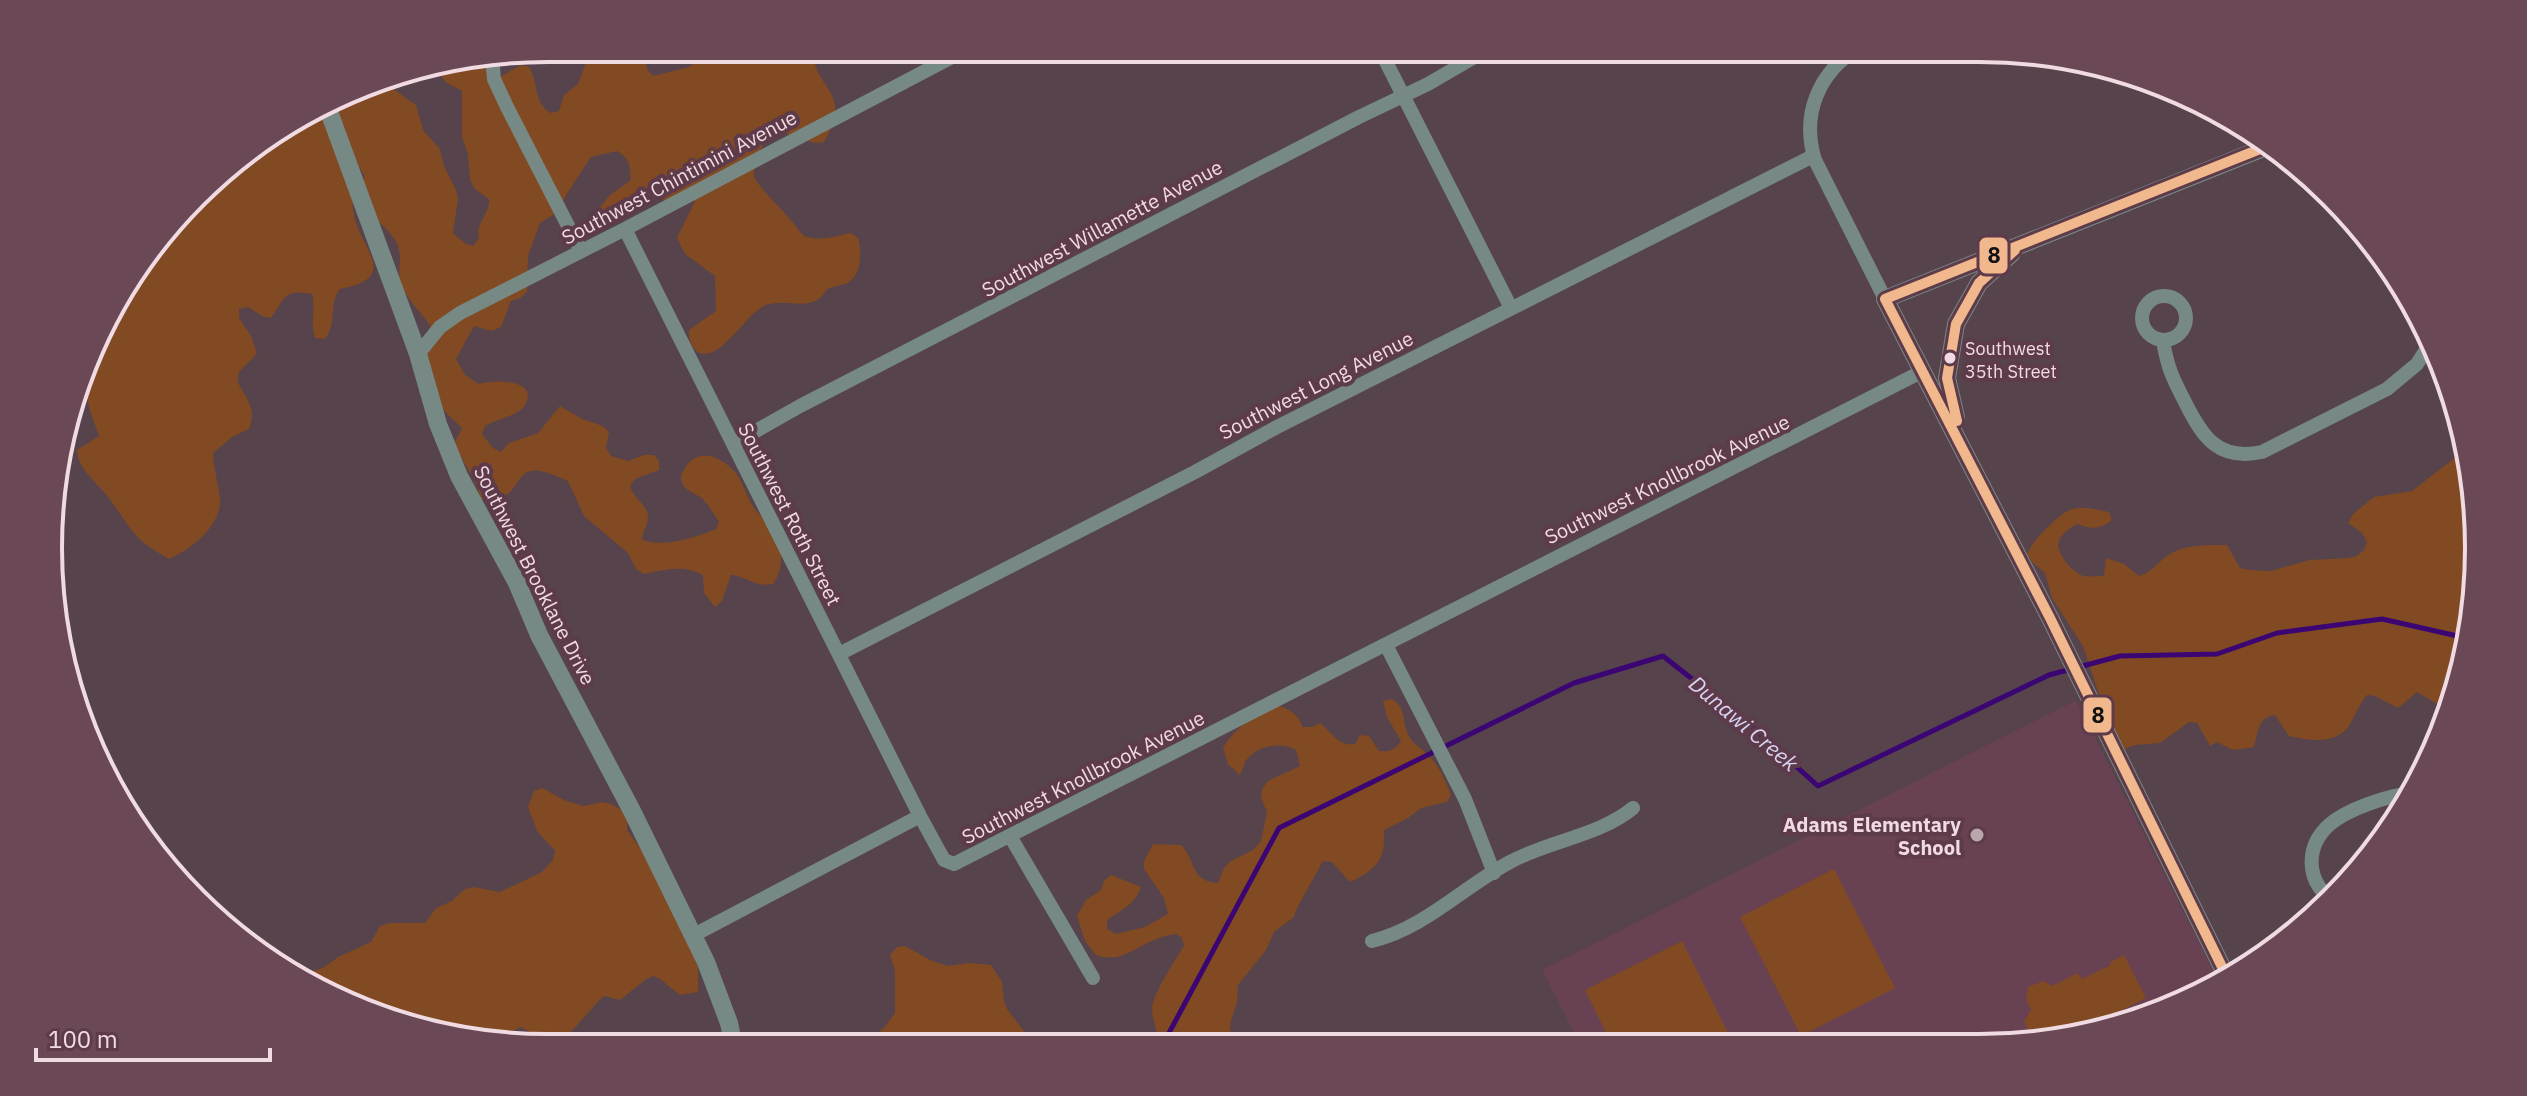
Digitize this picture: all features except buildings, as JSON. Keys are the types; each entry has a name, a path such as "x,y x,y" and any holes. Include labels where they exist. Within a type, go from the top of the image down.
{"street":[{"name":"Southwest Chintimini Avenue","path":"418,354 440,327 460,313 942,62"},
{"path":"1386,62 1511,308"},
{"name":"Southwest Willamette Avenue","path":"733,444 800,406 1465,62"},
{"path":"1841,62 1827,76 1815,97 1809,125 1813,156 1961,443 2223,968"},
{"path":"493,65 494,79 507,107 581,251"},
{"name":"Southwest Brooklane Drive","path":"330,114 459,476 632,811 706,962 731,1034"},
{"path":"1885,299 2258,150"},
{"name":"Southwest Long Avenue","path":"839,654 1813,156"},
{"name":"Southwest Roth Street","path":"625,229 920,816"},
{"path":"1961,443 1947,378 1956,324 1979,283 2020,246"},
{"path":"2163,340 2167,368 2205,438 2219,448 2240,454 2262,452 2387,389 2406,375 2424,353"},
{"name":"Southwest Knollbrook Avenue","path":"920,816 944,860 959,863 1559,554 1651,511 1923,371"},
{"path":"1386,645 1465,799 1494,873"},
{"path":"2324,891 2313,878 2310,863 2318,838 2338,819 2376,801 2397,796"},
{"path":"1372,941 1410,927 1510,862 1606,825 1633,808"},
{"path":"692,936 920,816"},
{"path":"1010,836 1093,978"}],"shaded area":[{"path":"586,62 645,62 653,76 689,67 695,62 815,62 834,101 832,125 824,142 811,142 771,130 757,160 754,176 805,236 823,238 851,233 858,238 860,256 852,280 827,289 815,301 766,305 724,345 706,354 698,352 690,342 689,330 716,311 715,276 685,254 677,238 695,201 688,196 673,201 655,198 622,216 605,216 600,207 610,195 631,180 629,163 617,151 591,157 558,212 540,223 528,256 527,292 511,301 501,327 492,331 474,326 456,359 465,375 479,384 513,383 526,390 528,396 522,409 485,426 482,434 493,448 501,452 509,443 538,433 560,406 582,419 603,426 609,432 606,448 611,456 628,461 654,455 659,461 659,470 635,479 630,486 647,513 642,539 669,542 716,529 719,522 706,502 685,487 681,477 687,465 698,457 704,455 723,461 737,475 751,504 771,526 778,540 781,563 773,584 761,584 731,575 722,601 715,607 704,593 703,575 681,569 644,574 636,569 628,553 584,516 568,481 544,472 530,471 502,497 481,499 454,444 462,428 437,404 418,358 434,333 402,287 397,244 363,208 364,175 353,158 354,215 372,260 373,269 369,277 359,284 340,289 325,339 315,338 312,294 287,296 271,318 248,307 239,309 239,318 251,336 257,353 241,370 238,379 249,402 252,419 249,429 232,437 213,453 220,498 216,518 196,542 169,559 143,542 84,470 77,450 99,436 87,396 112,333 162,252 204,204 252,162 305,127 393,88 416,105 423,130 440,149 458,199 453,233 473,246 479,238 479,227 489,199 475,189 470,180 468,154 462,137 462,91 439,75 486,66 498,78 521,65 529,67 541,104 551,113 559,111 564,95 578,84"},
{"path":"2457,456 2464,516 2464,580 2456,643 2439,705 2417,692 2398,708 2367,695 2345,731 2331,738 2314,740 2289,736 2275,715 2262,722 2254,747 2233,750 2217,742 2210,746 2197,723 2189,722 2160,743 2135,745 2119,751 2112,734 2114,716 2099,694 2083,646 2052,598 2045,573 2027,554 2035,540 2054,521 2074,508 2109,512 2112,520 2108,523 2096,528 2078,524 2062,535 2059,541 2058,546 2066,562 2084,576 2104,576 2106,558 2124,564 2139,576 2176,551 2213,545 2227,545 2240,568 2271,571 2309,560 2357,556 2367,542 2362,533 2348,523 2353,514 2374,497 2412,491"},
{"path":"1392,699 1400,707 1410,738 1433,760 1442,774 1451,795 1447,802 1421,808 1384,830 1383,849 1378,863 1350,882 1332,862 1323,861 1294,917 1274,932 1266,950 1238,985 1237,1003 1231,1020 1232,1034 1157,1034 1152,1013 1153,1002 1184,946 1182,938 1176,934 1164,936 1121,956 1096,955 1085,941 1077,916 1086,900 1101,890 1104,881 1111,875 1141,887 1131,903 1107,920 1107,929 1116,934 1145,927 1168,914 1164,898 1144,869 1144,861 1153,844 1181,845 1198,874 1218,883 1224,868 1231,861 1253,850 1261,841 1267,812 1261,798 1262,789 1268,781 1300,766 1296,750 1277,746 1253,754 1240,775 1228,764 1223,748 1226,743 1261,710 1271,706 1283,707 1298,717 1302,727 1320,723 1340,741 1349,744 1355,744 1360,735 1369,736 1379,751 1386,751 1401,741 1387,717 1383,701"},
{"name":"Adams Elementary School","path":"2076,700 2214,973 2165,997 2105,1017 2074,1025 2011,1033 1574,1034 1542,970"},
{"path":"542,788 566,801 584,806 602,802 611,804 627,813 627,830 654,867 695,959 698,992 680,995 653,976 620,1000 604,996 568,1034 533,1034 521,1027 510,1032 453,1025 392,1008 310,972 371,942 380,926 425,923 436,908 452,901 465,889 474,887 500,892 542,872 553,860 555,851 537,831 528,807 534,791"},
{"path":"1834,869 1895,988 1800,1034 1740,917"},
{"path":"1682,941 1728,1034 1607,1034 1585,990"},
{"path":"905,946 948,966 969,963 991,965 1002,982 1007,1009 1026,1034 876,1034 895,1013 895,971 890,955 897,947"},
{"path":"2124,955 2146,998 2105,1017 2029,1031 2024,1021 2031,1010 2026,1000 2028,987 2043,981 2052,986 2078,973 2082,979 2111,965 2110,962"}],"waterway":[{"name":"Dunawi Creek","path":"1168,1034 1279,828 1574,683 1663,656 1748,723 1818,786 2049,675 2120,656 2217,654 2277,633 2382,619 2457,636"}],"transit line":[{"name":"8","path":"2223,968 2050,618 1885,299 2258,150"},
{"name":"8","path":"1957,421 1947,378 1956,324 1979,283 2015,250"}],"place":[{"name":"Southwest 35th Street","path":"1950,358"},
{"name":"Adams Elementary School","path":"1977,835"}]}
